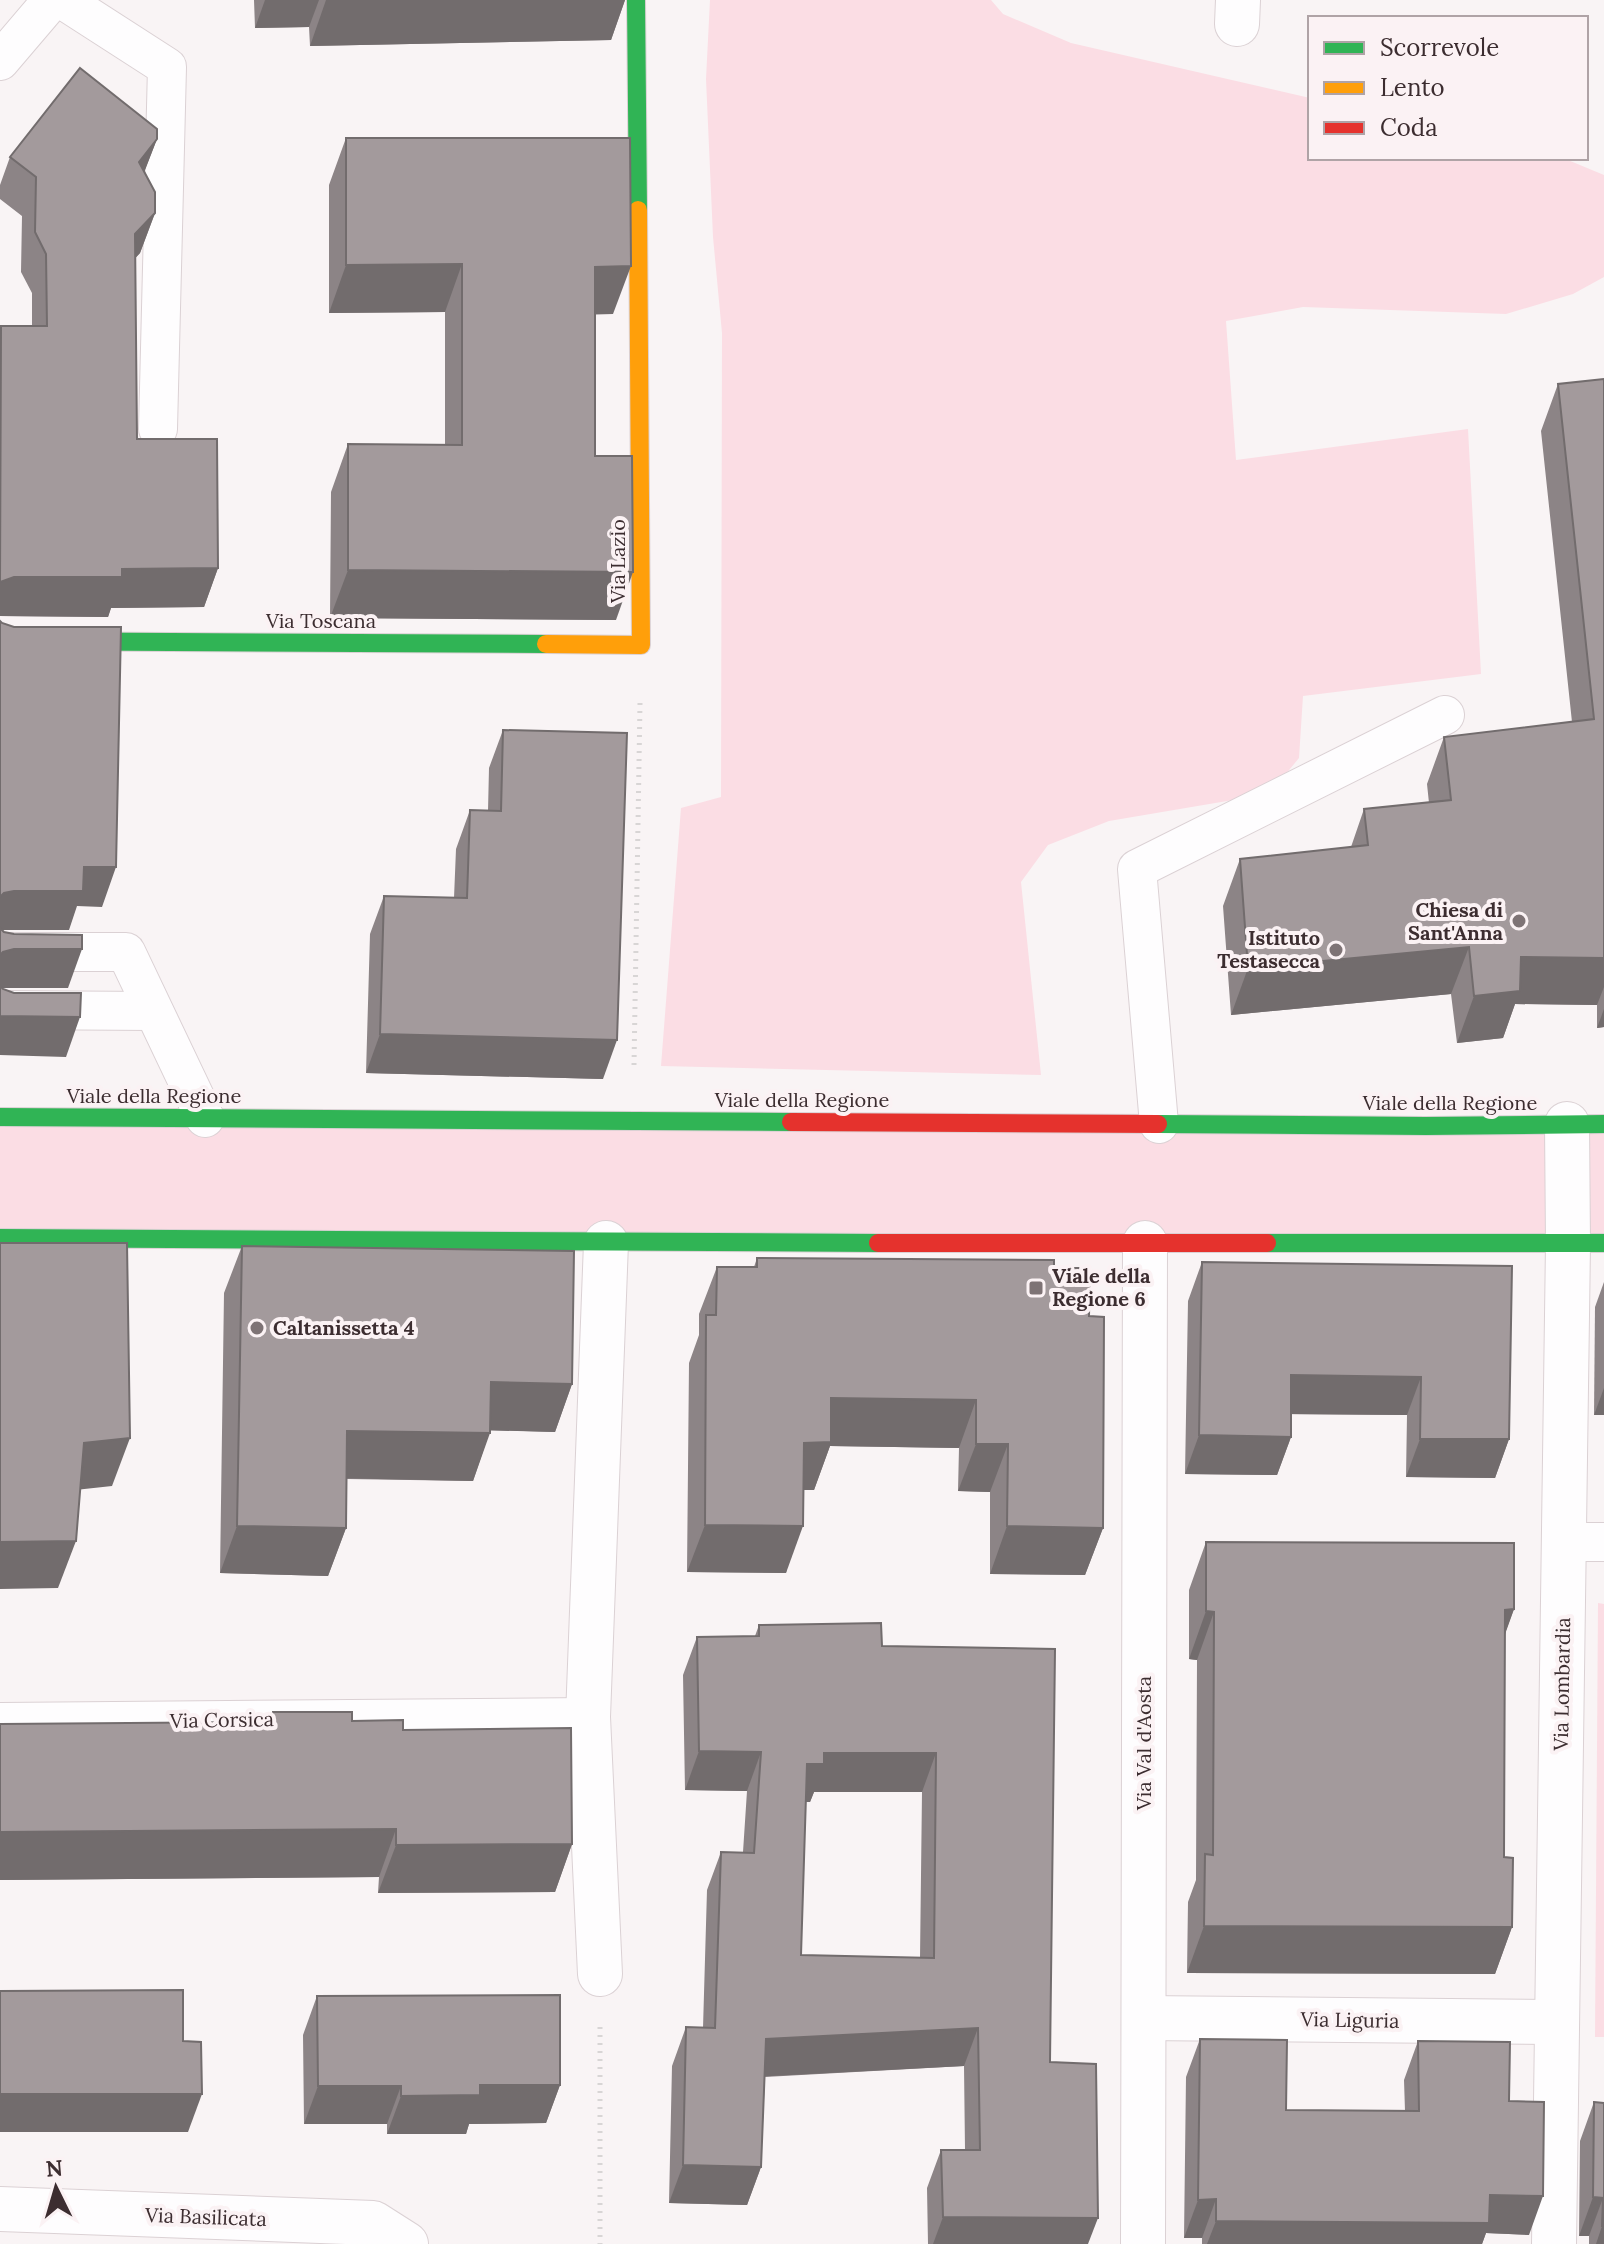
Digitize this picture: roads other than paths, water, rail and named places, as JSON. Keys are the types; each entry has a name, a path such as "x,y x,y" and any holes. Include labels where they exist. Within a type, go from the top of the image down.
{"street":[{"name":"Via Lazio","path":"636,0 641,645"},
{"name":"Via Toscana","path":"0,641 641,645"},
{"name":"Viale della Regione","path":"0,1117 1585,1124"},
{"name":"Via Lombardia","path":"1554,2244 1557,2022 1584,1542 1585,1124"},
{"path":"0,1238 606,1243 1586,1244"},
{"path":"600,1974 588,1717 606,1243"},
{"name":"Via Val d'Aosta","path":"1143,2244 1145,1243"},
{"name":"Via Liguria","path":"1144,2018 1557,2022"},
{"name":"Via Basilicata","path":"0,2209 373,2223 406,2244"}],"lane":[{"path":"0,61 52,0"},
{"path":"63,0 167,67 158,429"},
{"path":"1159,1124 1137,869 1445,715"},
{"path":"0,952 126,952 205,1118"},
{"path":"0,1010 153,1011"},
{"name":"Via Corsica","path":"0,1722 588,1717"}],"place":[{"name":"Chiesa di Sant'Anna","path":"1519,921"},
{"name":"Istituto Testasecca","path":"1336,950"},
{"name":"Viale della Regione 6","path":"1036,1288"},
{"name":"Caltanissetta 4","path":"257,1328"}]}
